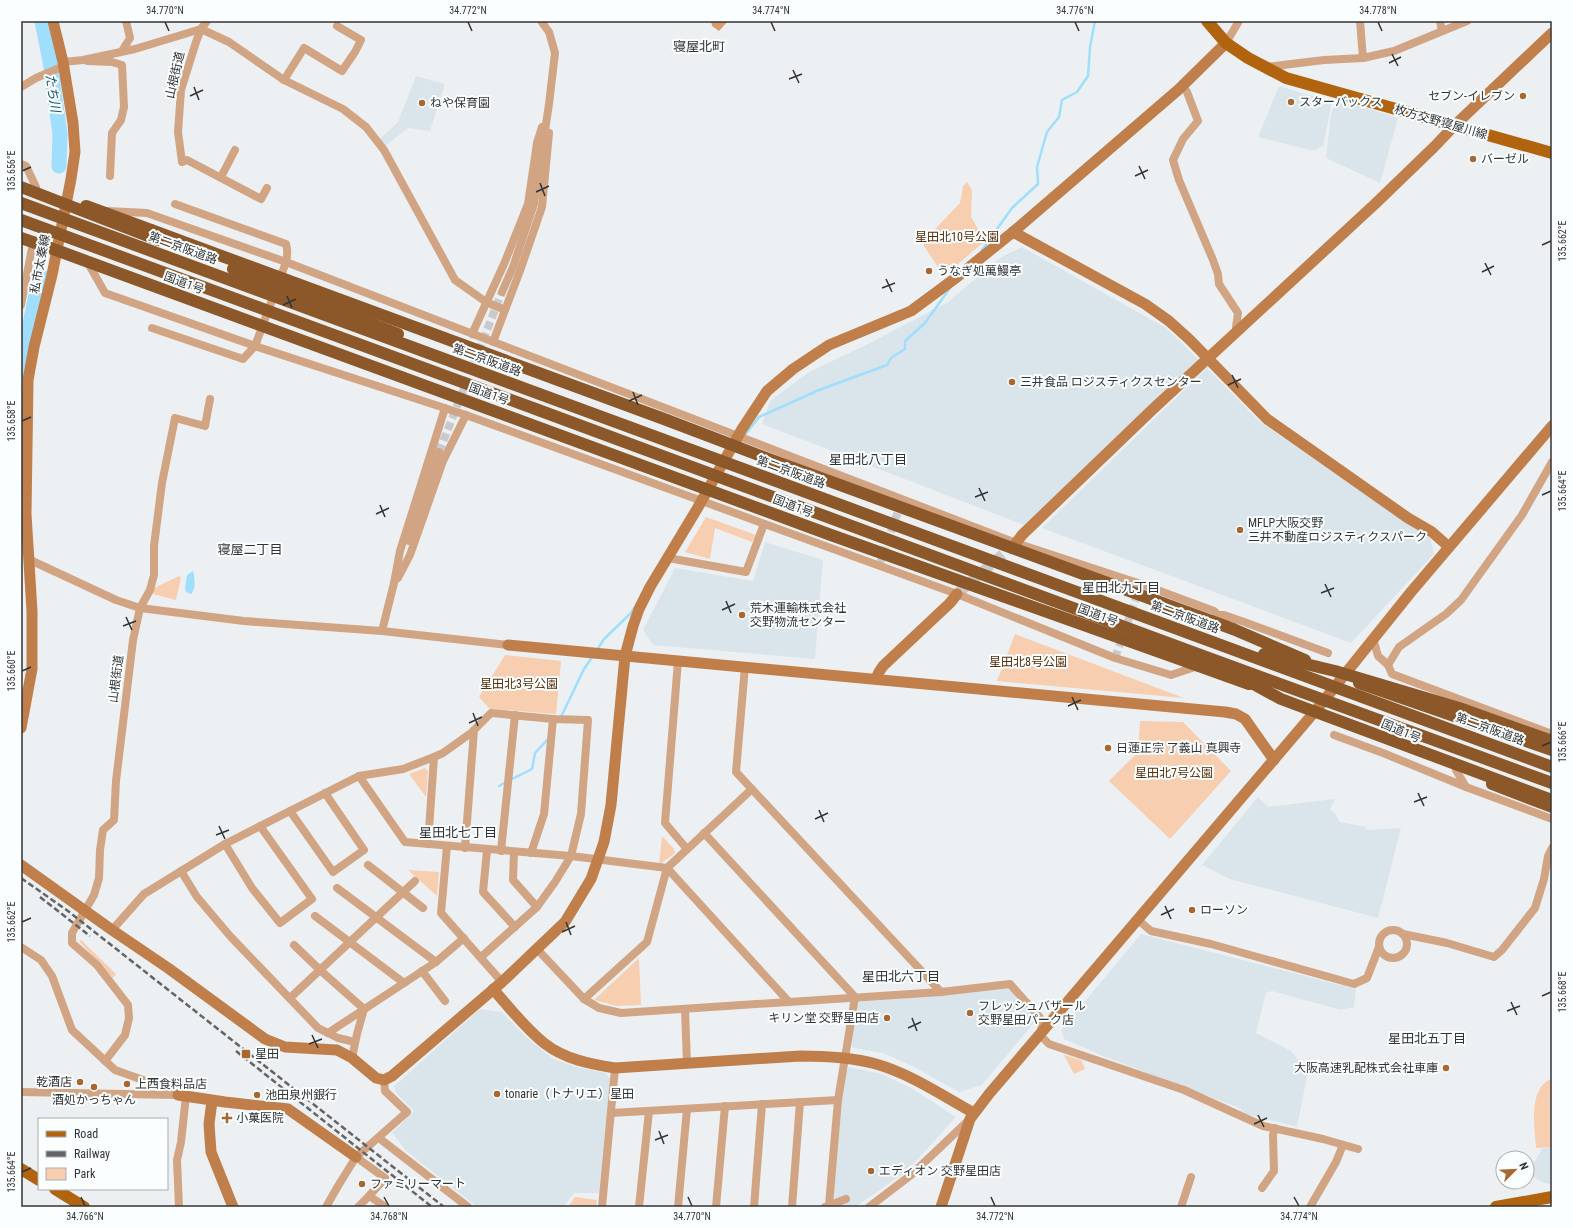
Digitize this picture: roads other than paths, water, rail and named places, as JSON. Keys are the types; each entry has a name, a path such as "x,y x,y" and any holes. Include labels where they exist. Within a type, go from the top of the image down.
{"highway":[{"path":"21,182 1232,629 1378,690 1552,750"},
{"path":"21,187 380,326 489,375"},
{"name":"第二京阪道路","path":"21,203 1552,767"},
{"path":"21,220 485,392 1201,661 1552,783"},
{"path":"21,226 192,293 389,367 485,392"},
{"name":"国道1号","path":"26,241 56,250 776,514 1201,661 1317,709 1456,770 1552,808"},
{"path":"1208,641 1335,671 1458,708 1552,741"},
{"path":"1201,661 1287,701 1552,800"}],"main road":[{"name":"枚方交野寝屋川線","path":"1207,21 1226,43 1248,58 1286,78 1552,153"},
{"path":"21,1169 38,1179"},
{"path":"57,1190 84,1207"},
{"path":"1496,1207 1552,1198"}],"street":[{"name":"私市太秦線","path":"21,728 32,669 32,611 26,514 28,380 34,347 52,275 74,152 73,123 63,64 53,21"},
{"path":"122,51 130,38 126,21"},
{"name":"山根街道","path":"207,21 200,29 181,90 178,132 182,162 187,160 221,177"},
{"path":"502,292 513,267 534,204 549,104 555,53 549,32 541,21"},
{"path":"21,865 84,911 168,968 265,1040 284,1047 337,1050 352,1058 376,1078 384,1080 392,1076 537,950 565,922 591,879 604,842 611,805 625,656 639,609 738,436 767,391 793,368 830,344 911,311 957,277 1013,232 1183,86 1226,43 1239,21"},
{"path":"1360,21 1363,58"},
{"path":"1440,21 1442,31"},
{"path":"1266,67 1324,60 1363,58 1394,51 1467,21"},
{"path":"284,80 304,48 342,71 355,52 360,40 337,26"},
{"path":"21,86 63,64 135,49 200,29 229,42 284,80 343,109 366,127 384,150 456,280 486,302 505,310"},
{"path":"1016,543 1022,535 1153,409 1376,204 1454,126 1552,33"},
{"path":"83,60 112,62 122,65 124,107 121,120 112,133 110,176"},
{"path":"1183,86 1187,92 1198,121 1183,139 1173,160 1179,180 1213,260 1218,274 1219,284 1238,313 1236,327 1238,330"},
{"path":"472,334 504,264 528,204 537,143 549,104"},
{"path":"493,342 542,207 549,142 549,104"},
{"path":"236,150 221,177 261,199 267,188"},
{"path":"21,164 26,166 36,187"},
{"path":"152,328 243,359 255,346 288,253 286,244 175,204"},
{"path":"98,210 147,213 286,262 1016,543 1141,584 1214,611 1232,629"},
{"path":"1013,232 1145,304 1169,321 1266,419 1408,518 1432,532 1449,547"},
{"path":"21,305 26,241"},
{"path":"88,263 106,293 255,346 466,415 957,594 1115,658 1171,675 1201,661"},
{"name":"山根街道","path":"106,1061 125,1035 129,1018 128,1005 97,965 72,943 72,934 94,895 99,878 100,850 104,830 114,820 118,766 133,640 140,608 150,590 154,575 154,546 162,483 175,418 205,426 210,399"},
{"path":"382,631 400,551 445,408"},
{"path":"394,583 410,556 443,461 466,415"},
{"path":"869,1207 911,1175 972,1116 1137,919 1344,677 1373,638 1552,426"},
{"path":"568,452 591,450 636,463"},
{"path":"394,583 439,452"},
{"path":"1388,665 1398,647 1446,614 1461,600 1522,515 1552,462"},
{"path":"776,514 782,531"},
{"path":"668,558 746,572 764,524"},
{"path":"28,559 116,600 140,608 244,621 382,631 508,645 1045,694 1236,714 1245,719 1274,760"},
{"path":"876,679 878,672 883,666 950,603 957,594"},
{"path":"1218,614 1247,623 1328,653"},
{"path":"1373,638 1378,656 1388,665 1392,674 1552,734"},
{"path":"678,661 666,823 687,849"},
{"path":"745,666 736,772 941,992"},
{"path":"112,930 144,894 225,844 359,776 403,769 443,753 474,730 491,713 553,719 588,720 582,814 571,856 537,907 481,957"},
{"path":"501,851 516,715"},
{"path":"530,854 544,814 553,719"},
{"path":"465,848 474,730"},
{"path":"1334,734 1466,787 1552,819"},
{"path":"428,844 434,757"},
{"path":"1456,770 1466,787"},
{"path":"359,776 405,842 530,854 571,856 667,868 789,1002"},
{"path":"584,999 647,942 667,868 752,789"},
{"path":"290,811 333,872 364,850 325,793"},
{"path":"225,844 252,888 280,923 312,899 260,826"},
{"path":"704,833 855,997"},
{"path":"447,846 441,913 502,982"},
{"path":"1137,919 1151,930 1211,944 1354,984 1367,978 1379,947 1380,938 1386,931 1395,930 1403,934 1447,943 1494,957 1502,950 1535,908 1544,878 1548,856 1552,848"},
{"path":"487,850 483,892 515,926"},
{"path":"514,852 513,880 537,907"},
{"path":"368,865 423,908"},
{"path":"181,871 196,897 230,936 318,1028 338,1038 355,1042"},
{"path":"290,998 415,881"},
{"path":"337,888 436,962"},
{"path":"315,916 404,983"},
{"path":"1379,947 1384,955 1398,958 1407,947 1406,938 1403,934"},
{"path":"328,1033 436,962 464,938"},
{"path":"294,945 364,1009"},
{"path":"21,947 42,960 52,976 72,1030 115,1070 157,1085 182,1096"},
{"path":"537,950 584,999 599,1008 621,1013 941,992 1010,984 1043,1021 1040,1035"},
{"path":"422,971 445,1001"},
{"path":"493,989 544,1043 569,1057 592,1064 615,1068 800,1056 828,1056 844,1058 876,1064 898,1072 972,1116"},
{"path":"846,1199 826,1206 838,1100 855,997"},
{"path":"352,1058 364,1009"},
{"path":"685,1009 687,1064"},
{"path":"1040,1035 1049,1044 1184,1090 1254,1122 1358,1149"},
{"path":"602,1207 615,1068"},
{"path":"326,1207 356,1157 407,1112 385,1091 384,1080"},
{"path":"21,1092 182,1096 212,1101 288,1109 385,1178 358,1207"},
{"path":"179,1207 177,1160 181,1142 182,1096"},
{"path":"611,1113 838,1100"},
{"path":"212,1101 209,1124 211,1152 233,1207"},
{"path":"792,1207 800,1102"},
{"path":"754,1207 762,1104"},
{"path":"716,1207 725,1106"},
{"path":"678,1207 687,1109"},
{"path":"640,1207 649,1111"},
{"path":"941,1207 972,1116"},
{"path":"1262,1188 1274,1171 1275,1128"},
{"path":"379,1138 468,1207"},
{"path":"1310,1207 1336,1162 1343,1145"},
{"path":"1181,1207 1191,1177"},
{"path":"369,1196 386,1207"}],"water":[{"path":"193,571 195,580 193,592 191,594 186,592 185,588 187,575"}],"waterway":[{"name":"たち川","path":"42,21 50,61 60,134 59,166"},
{"path":"982,250 1012,208 1038,184 1037,167 1047,132 1059,117 1062,100 1077,92 1088,76 1090,47 1095,21"},
{"name":"たち川","path":"21,373 40,274"},
{"path":"745,435 759,417 819,390 887,365 891,358 905,349 905,341 925,323 950,288"},
{"path":"597,650 604,639 631,613 634,608"},
{"path":"561,717 584,669 593,656"},
{"path":"510,780 532,769 535,753 549,738"},
{"path":"499,786 506,782"}],"tunnel":[{"path":"439,452 502,292"},
{"path":"879,566 901,503"},
{"path":"957,594 1016,543"},
{"path":"1115,658 1141,584"}],"railway":[{"path":"21,878 68,911 444,1207"},
{"path":"40,897 90,936"},
{"path":"236,1051 432,1207"}],"place":[{"name":"セブン-イレブン","path":"1523,96"},
{"name":"スターバックス","path":"1291,102"},
{"name":"ねや保育園","path":"422,103"},
{"name":"バーゼル","path":"1473,159"},
{"name":"うなぎ処萬鰻亭","path":"929,271"},
{"name":"三井食品 ロジスティクスセンター","path":"1012,382"},
{"name":"MFLP大阪交野 三井不動産ロジスティクスパーク","path":"1240,530"},
{"name":"荒木運輸株式会社 交野物流センター","path":"742,615"},
{"name":"日蓮正宗 了義山 真興寺","path":"1108,748"},
{"name":"ローソン","path":"1192,910"},
{"name":"フレッシュバザール 交野星田パーク店","path":"970,1013"},
{"name":"キリン堂 交野星田店","path":"887,1018"},
{"name":"星田","path":"246,1054"},
{"name":"大阪高速乳配株式会社車庫","path":"1446,1068"},
{"name":"乾酒店","path":"80,1082"},
{"name":"上西食料品店","path":"127,1084"},
{"name":"酒処かっちゃん","path":"94,1087"},
{"name":"tonarie（トナリエ）星田","path":"497,1094"},
{"name":"池田泉州銀行","path":"257,1095"},
{"name":"小菓医院","path":"227,1118"},
{"name":"エディオン 交野星田店","path":"871,1171"},
{"name":"ファミリーマート","path":"362,1184"}],"district":[{"name":"寝屋北町","path":"699,46"},
{"name":"星田北八丁目","path":"868,459"},
{"name":"寝屋二丁目","path":"250,549"},
{"name":"星田北九丁目","path":"1121,587"},
{"name":"星田北七丁目","path":"458,832"},
{"name":"星田北六丁目","path":"901,976"},
{"name":"星田北五丁目","path":"1427,1038"}],"park label":[{"name":"星田北10号公園","path":"957,237"},
{"name":"星田北8号公園","path":"1028,662"},
{"name":"星田北3号公園","path":"519,684"},
{"name":"星田北7号公園","path":"1174,773"}]}
